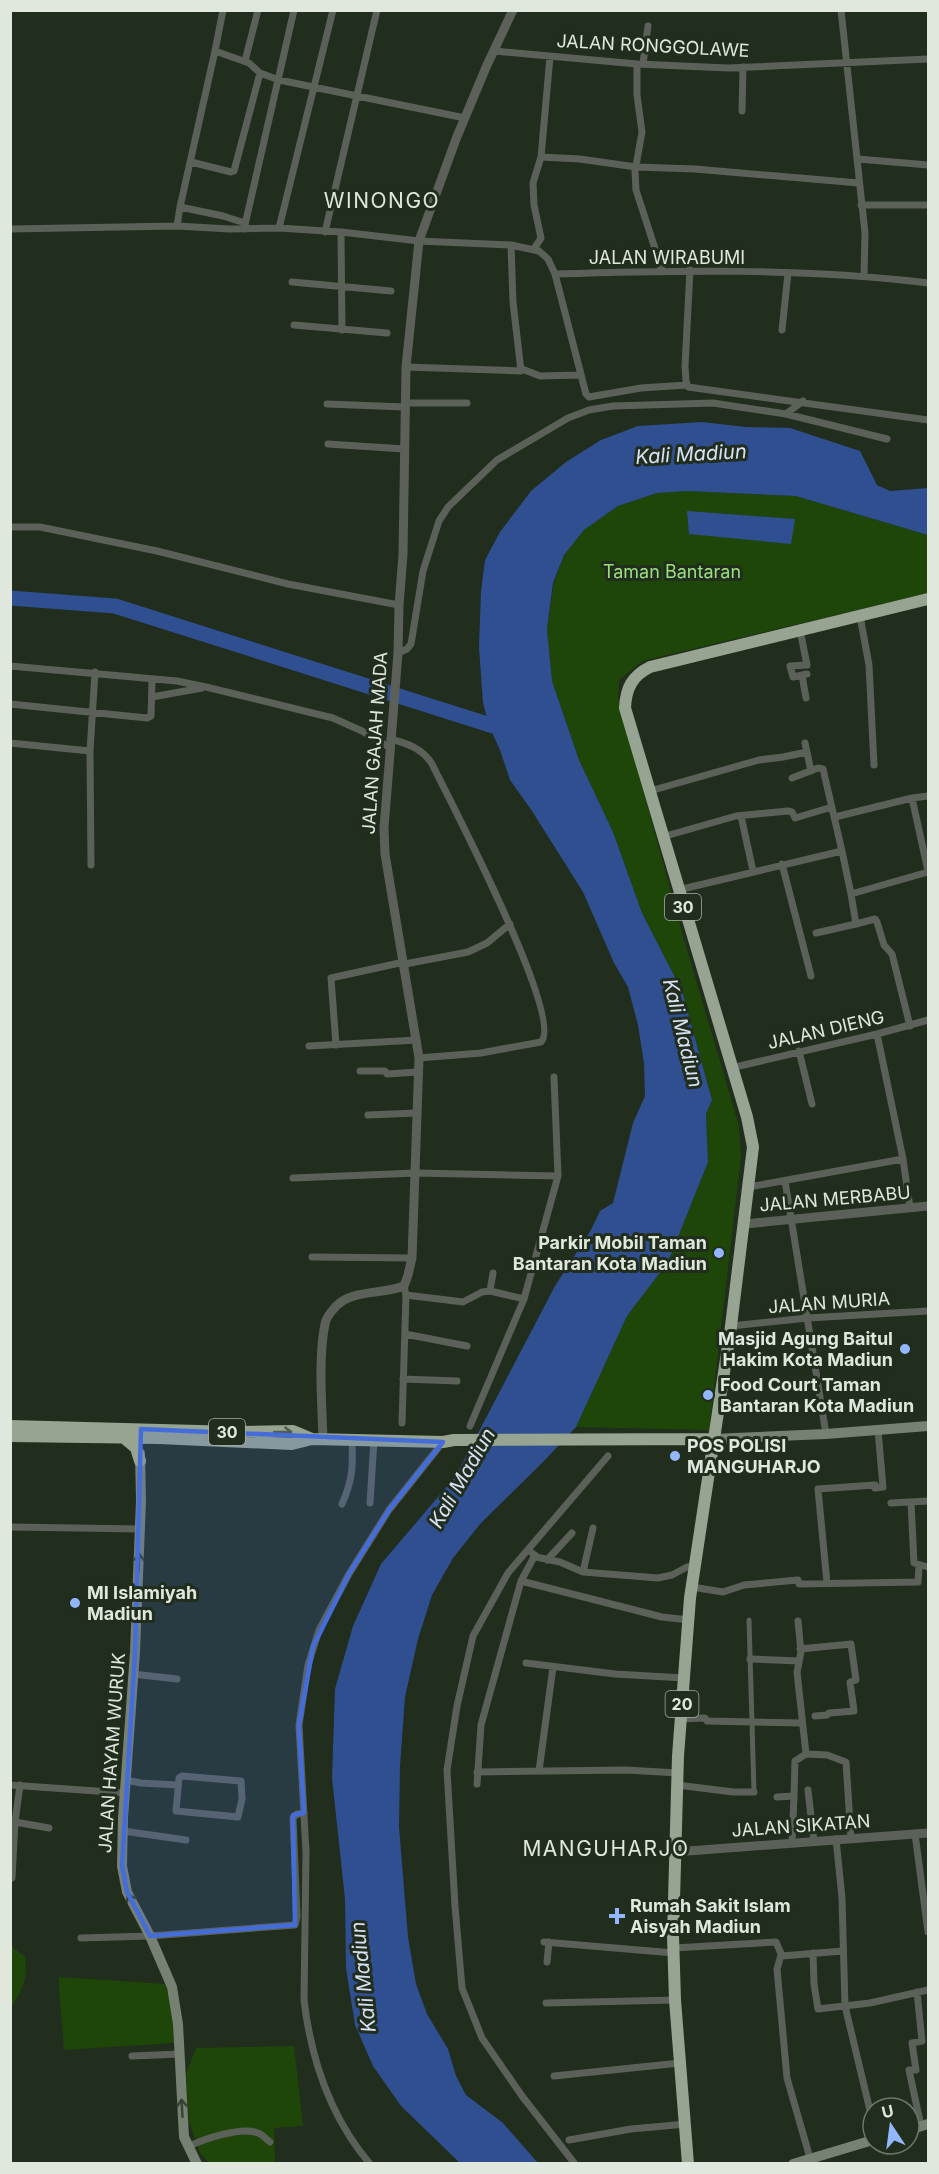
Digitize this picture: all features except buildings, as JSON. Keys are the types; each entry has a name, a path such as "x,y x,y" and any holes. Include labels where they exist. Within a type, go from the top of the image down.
{"highway":[{"name":"30","path":"10,1426 292,1444 317,1439 448,1441 710,1439 731,1326 753,1147 751,1133 625,708 629,685 637,674 650,667 928,599"},
{"name":"30","path":"10,1436 124,1438 141,1433"},
{"path":"124,1438 136,1448 140,1461"},
{"name":"20","path":"688,2163 675,2000 673,1914 677,1779 692,1587 710,1439"}],"main road":[{"path":"710,1439 826,1434 928,1426"},
{"name":"JALAN HAYAM WURUK","path":"141,1433 140,1529 122,1866 127,1892 150,1936 171,1987 178,2024 182,2116 188,2148 197,2163"},
{"path":"801,2162 861,2144"}],"street":[{"path":"177,226 223,10"},
{"path":"245,61 258,10"},
{"path":"244,226 294,10"},
{"path":"279,228 333,10"},
{"path":"325,232 377,10"},
{"name":"JALAN GAJAH MADA","path":"405,1290 412,1258 418,1058 417,1040 385,854 384,828 404,555 406,367 418,241 465,118 513,10"},
{"path":"841,10 865,233 864,276"},
{"path":"648,26 640,64 637,95 642,132 636,168 636,190 662,270"},
{"path":"216,51 245,61 260,73 279,80 465,118"},
{"name":"JALAN RONGGOLAWE","path":"494,51 640,64 743,67 928,59"},
{"path":"534,249 541,238 534,205 533,183 541,157 550,57"},
{"path":"742,111 743,67"},
{"path":"191,162 234,171 260,73"},
{"path":"541,157 580,159 636,168 694,169 859,183"},
{"path":"858,159 928,165"},
{"path":"861,205 928,205"},
{"path":"180,207 223,216 244,226"},
{"path":"10,229 244,226 341,232 418,241 511,245 534,249 548,259 555,274 586,394 593,397 618,391 687,385 691,388 803,401 928,420"},
{"path":"341,232 342,330"},
{"path":"511,245 513,302 522,369"},
{"path":"687,385 685,366 690,270"},
{"name":"JALAN WIRABUMI","path":"555,274 690,270 864,276 928,283"},
{"path":"782,330 788,273"},
{"path":"292,282 391,291"},
{"path":"294,325 387,333"},
{"path":"406,367 518,372 522,369"},
{"path":"522,369 540,376 581,375"},
{"path":"786,414 803,401"},
{"path":"327,404 466,403"},
{"path":"398,654 411,644 423,571 439,521 448,507 497,460 568,418 589,410 614,406 713,403 786,414 887,439"},
{"path":"328,444 404,449"},
{"path":"10,526 40,527 157,551 288,584 399,605"},
{"path":"860,616 869,665 874,765"},
{"path":"800,630 807,665 790,666 793,677 805,675 806,698"},
{"path":"10,666 95,672 177,681 206,687 333,718 390,743 410,745 427,756 510,924 535,987 545,1031 541,1042 481,1053 418,1058"},
{"path":"91,865 90,751 95,672"},
{"path":"10,704 92,714 149,717 152,680"},
{"path":"152,697 206,687"},
{"path":"10,743 90,751"},
{"path":"805,743 811,771"},
{"path":"650,791 759,760 783,758 807,752"},
{"path":"792,778 820,768 825,772 856,924"},
{"path":"835,817 928,796"},
{"path":"851,894 928,871 912,798"},
{"path":"662,837 741,816 788,811 792,812 795,818 832,807"},
{"path":"741,816 753,871"},
{"path":"678,890 842,851"},
{"path":"782,864 811,976"},
{"path":"816,933 875,919 884,945 892,954 910,1026"},
{"path":"336,1045 332,978 468,952 487,943 510,924"},
{"name":"JALAN DIENG","path":"731,1068 928,1020"},
{"path":"877,1034 903,1159 910,1208"},
{"path":"309,1046 417,1040"},
{"path":"800,1051 812,1104"},
{"path":"360,1071 385,1071 387,1074 418,1072"},
{"path":"470,1426 524,1299 558,1176 554,1077"},
{"path":"368,1115 417,1113"},
{"path":"749,1188 903,1159"},
{"path":"293,1178 416,1173 558,1176"},
{"path":"784,1181 826,1434"},
{"name":"JALAN MERBABU","path":"745,1224 928,1206"},
{"path":"312,1257 412,1258"},
{"path":"490,1291 493,1273"},
{"path":"317,1439 325,1321 340,1302 364,1294 405,1290 463,1302 482,1292 490,1291 524,1299"},
{"path":"402,1423 405,1290"},
{"name":"JALAN MURIA","path":"731,1326 808,1318 928,1311"},
{"path":"405,1334 467,1346"},
{"path":"403,1379 457,1381"},
{"path":"827,1583 818,1489 875,1485 875,1488 883,1487 878,1430"},
{"path":"342,1504 350,1485 353,1465 352,1440"},
{"path":"370,1503 374,1440"},
{"path":"370,2163 339,2119 323,2084 306,2021 304,2000 306,1852 299,1725 308,1665 320,1630 360,1556 389,1510 448,1441"},
{"path":"575,2163 522,2096 482,2038 462,1988 447,1770 460,1687 473,1636 508,1574 608,1456"},
{"path":"891,1503 928,1501"},
{"path":"911,1502 914,1563 928,1567"},
{"path":"10,1527 140,1529"},
{"path":"583,1572 593,1528"},
{"path":"547,1560 572,1533"},
{"path":"527,1549 547,1560 560,1562 583,1572 658,1578 695,1566"},
{"path":"477,1784 481,1725 521,1581 535,1555"},
{"path":"692,1587 723,1592 744,1584 798,1580 799,1584 918,1582 919,1566"},
{"path":"521,1581 662,1617 690,1620"},
{"path":"477,1772 626,1770 733,1792 754,1792 749,1620"},
{"path":"798,1621 800,1649 797,1672 806,1754"},
{"path":"800,1649 851,1644 856,1680 850,1682 854,1711 815,1716"},
{"path":"750,1659 799,1661"},
{"path":"526,1663 553,1668 684,1678"},
{"path":"539,1771 553,1668"},
{"path":"133,1674 177,1679"},
{"path":"681,1719 802,1723"},
{"path":"792,1844 795,1761 806,1754 827,1755 846,1762 851,1839"},
{"path":"182,1776 242,1781 242,1799 238,1817 176,1811 177,1785 182,1776"},
{"path":"126,1780 141,1784 177,1785"},
{"path":"10,1785 125,1793"},
{"path":"10,1877 12,1878 15,1859 15,1822 20,1785"},
{"path":"808,1790 814,1842"},
{"path":"777,1797 794,1796"},
{"path":"81,1938 150,1936 295,1925 297,1917 293,1818 297,1814 304,1813"},
{"path":"15,1822 49,1828"},
{"path":"123,1831 186,1840"},
{"name":"JALAN SIKATAN","path":"675,1852 928,1833"},
{"path":"915,1834 928,1926"},
{"path":"836,1839 842,1898 845,2006 867,2096"},
{"path":"547,1962 547,1942 674,1951 776,1942 780,1955 777,1969 787,2078 801,2162"},
{"path":"780,1955 843,1951"},
{"path":"813,1953 814,1984 819,2009 870,2003 928,1990"},
{"path":"916,1992 922,2041 912,2043 916,2070 909,2070 925,2125"},
{"path":"546,2003 675,2000"},
{"path":"132,2056 180,2054"},
{"path":"554,2076 680,2063"},
{"path":"569,2140 631,2129 686,2124"},
{"path":"188,2148 199,2141 221,2134 253,2131 261,2133 270,2142"}],"highlighted area":[{"path":"141,1429 443,1442 389,1510 349,1574 313,1647 299,1725 304,1813 293,1815 295,1925 150,1936 127,1892 122,1866 135,1652"}],"green space":[{"name":"Taman Bantaran","path":"687,491 796,496 928,535 928,593 642,661 619,680 618,699 683,936 739,1126 741,1157 709,1430 576,1427 627,1316 668,1262 708,1162 706,1114 712,1100 682,991 642,913 613,832 579,760 552,681 547,629 554,583 564,555 584,530 618,506 657,493"},
{"path":"11,1946 25,1957 26,1966 24,1984 11,2008"},
{"path":"59,1977 165,1984 172,2005 174,2043 64,2050"},
{"path":"294,2046 303,2126 274,2128 275,2163 209,2163 200,2153 189,2122 186,2074 196,2048"}],"water":[{"name":"Kali Madiun","path":"702,422 746,427 790,428 860,451 877,485 890,491 928,488 928,535 796,496 687,491 657,493 618,506 584,530 564,555 553,583 547,629 552,681 579,760 613,832 642,913 682,991 712,1100 706,1114 708,1162 668,1262 627,1316 576,1427 481,1523 453,1558 432,1595 418,1639 405,1697 400,1766 399,1827 408,1937 416,1984 427,2014 448,2049 456,2076 466,2095 503,2123 538,2163 461,2164 401,2106 373,2066 355,2025 346,1968 345,1899 332,1778 335,1689 353,1626 381,1564 455,1477 555,1286 591,1230 600,1211 613,1203 633,1123 645,1096 644,1063 638,1025 628,987 614,963 583,892 510,780 489,726 483,703 479,647 485,560 500,532 531,491 566,462 601,440 638,426"},
{"path":"687,511 795,519 791,544 689,534"}],"waterway":[{"path":"10,598 115,606 506,730"}],"place":[{"name":"Parkir Mobil Taman Bantaran Kota Madiun","path":"719,1253"},
{"name":"Masjid Agung Baitul Hakim Kota Madiun","path":"905,1349"},
{"name":"Food Court Taman Bantaran Kota Madiun","path":"708,1395"},
{"name":"POS POLISI MANGUHARJO","path":"675,1456"},
{"name":"MI Islamiyah Madiun","path":"75,1603"},
{"name":"Rumah Sakit Islam Aisyah Madiun","path":"617,1916"}],"district":[{"name":"WINONGO","path":"382,201"},
{"name":"MANGUHARJO","path":"606,1849"}]}
